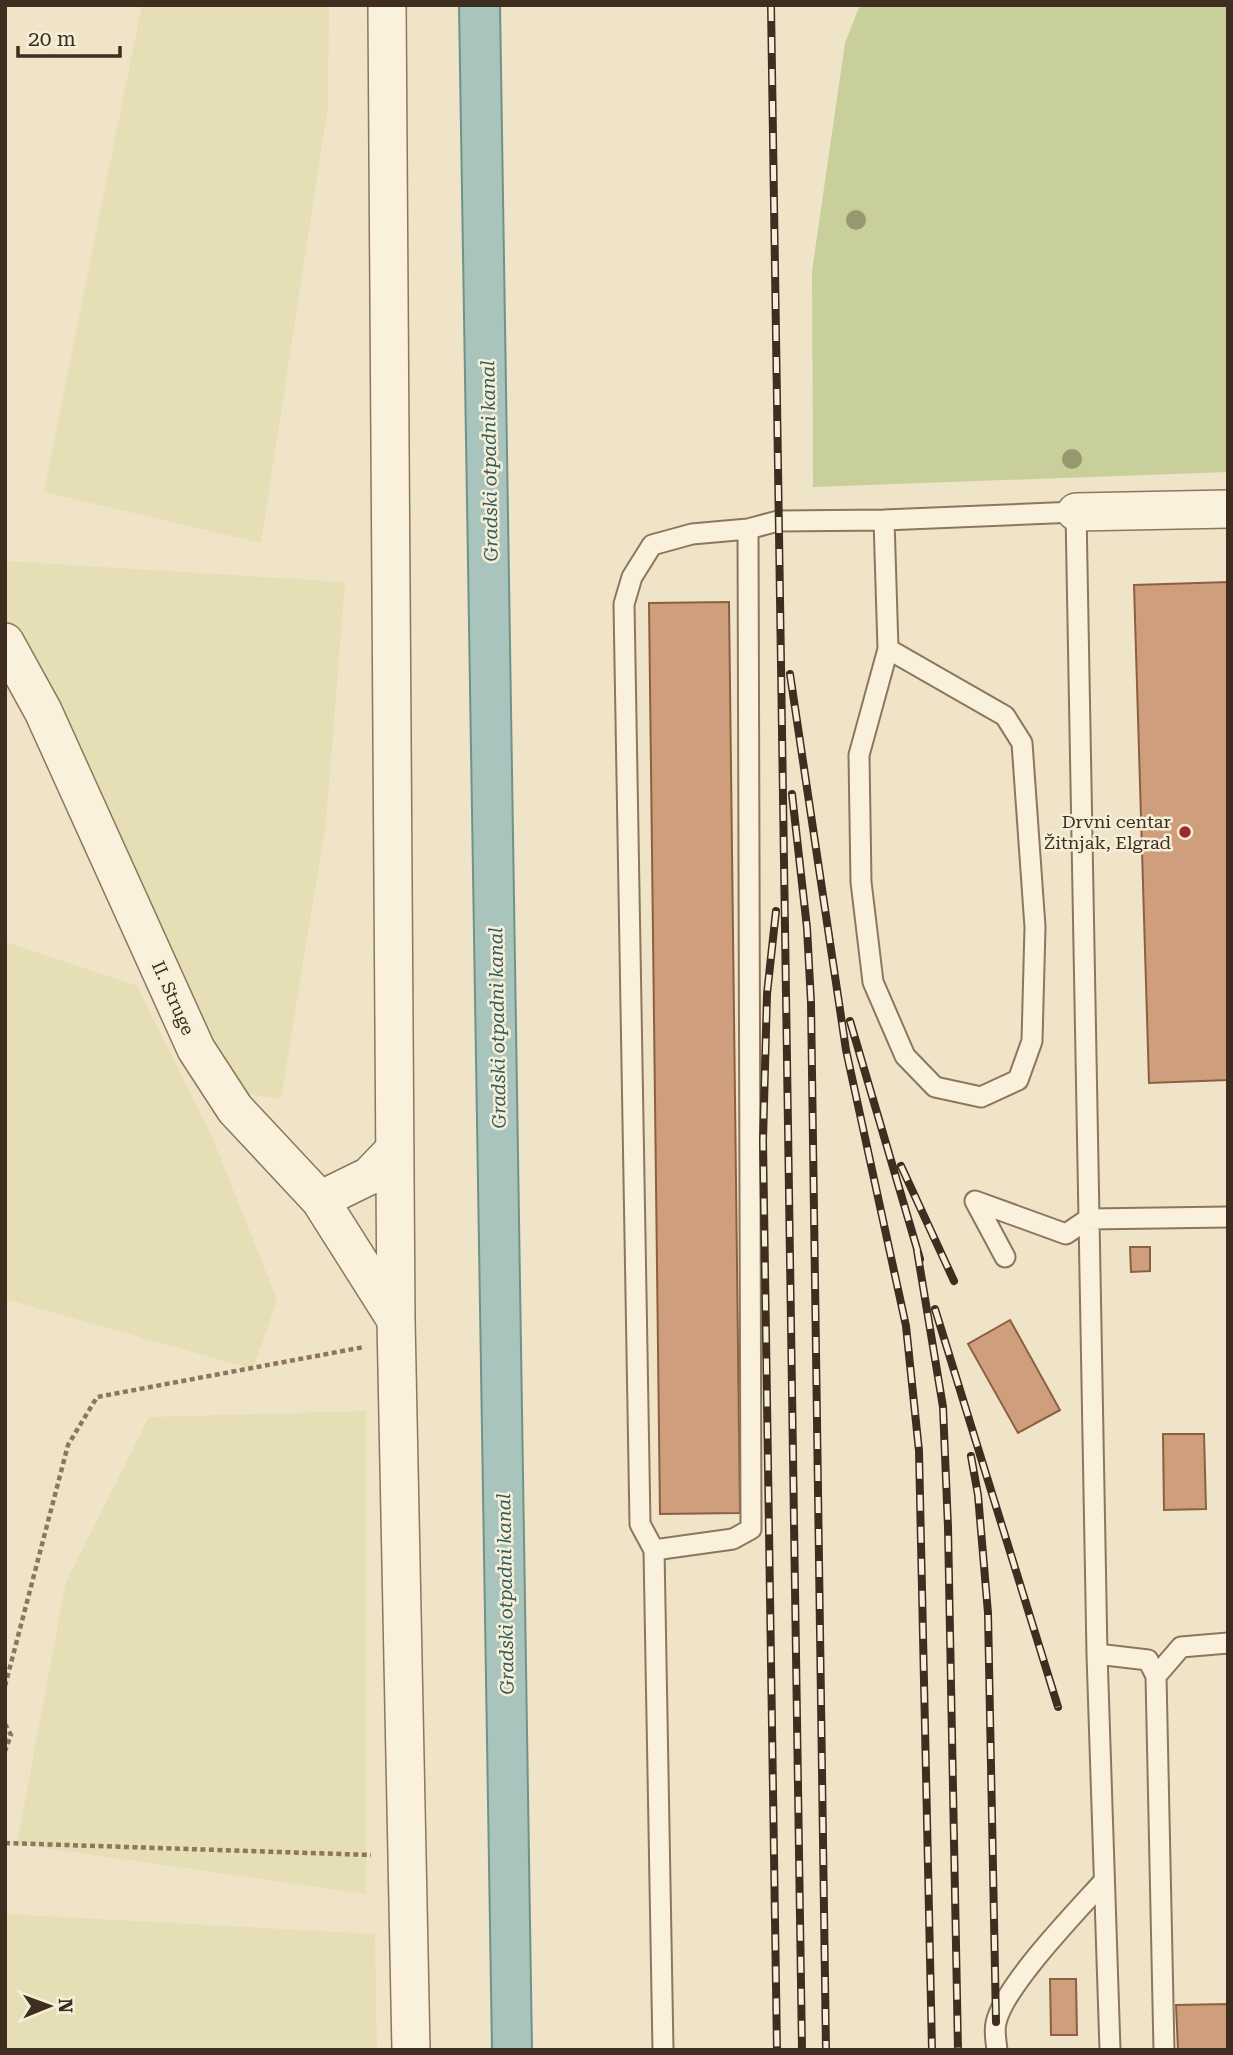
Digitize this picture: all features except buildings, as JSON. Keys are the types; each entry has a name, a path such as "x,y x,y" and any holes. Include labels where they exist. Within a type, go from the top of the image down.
{"street":[{"path":"387,5 396,1330 411,2050"},
{"path":"1076,512 1228,509"},
{"name":"II. Struge","path":"5,642 43,711 196,1049 235,1109 320,1200 396,1330"},
{"path":"320,1200 369,1176 395,1149"}],"lane":[{"path":"663,2050 654,1550 640,1524 624,604 632,577 652,545 692,534 748,529 778,521 884,520 1076,512 1097,1654 1110,2050"},
{"path":"884,520 888,649 859,755 861,882 873,982 905,1056 935,1087 981,1097 1018,1080 1031,1041 1035,927 1022,743 1005,716 888,649"},
{"path":"654,1550 733,1539 751,1529 748,529"},
{"path":"1005,1257 975,1200 1066,1234 1088,1219 1228,1217"},
{"path":"1156,1676 1181,1647 1228,1643"},
{"path":"1097,1654 1148,1660 1156,1676 1164,2050"},
{"path":"997,2050 996,2022 1009,1997 1052,1939 1104,1881"}],"path":[{"path":"5,1686 68,1445 97,1397 396,1330"},
{"path":"5,1724 11,1735 5,1751"},
{"path":"5,1843 407,1856"}],"shaded area":[{"path":"142,5 329,5 328,106 261,543 44,492"},
{"path":"5,561 345,582 326,822 281,1099 225,1090 5,629"},
{"path":"5,942 137,986 211,1135 277,1300 253,1369 5,1299"},
{"path":"366,1411 366,1894 17,1844 66,1582 149,1417"},
{"path":"5,1914 375,1934 377,2050 5,2050"}],"green space":[{"path":"860,5 1228,5 1228,472 813,487 812,271 845,43"}],"water":[{"name":"Gradski otpadni kanal","path":"459,5 500,5 532,2050 492,2050"}],"railway":[{"path":"771,5 802,2050"},
{"path":"790,674 846,1050 906,1326 919,1451 932,2050"},
{"path":"792,794 807,928 811,1002 826,2050"},
{"path":"776,911 767,994 763,1141 777,2050"},
{"path":"850,1021 920,1259"},
{"path":"901,1166 954,1281"},
{"path":"917,1250 943,1407 948,1527 958,2050"},
{"path":"935,1309 1058,1707"},
{"path":"971,1456 978,1495 988,1613 996,2022"}],"place":[{"name":"Drvni centar Žitnjak, Elgrad","path":"1185,832"}]}
